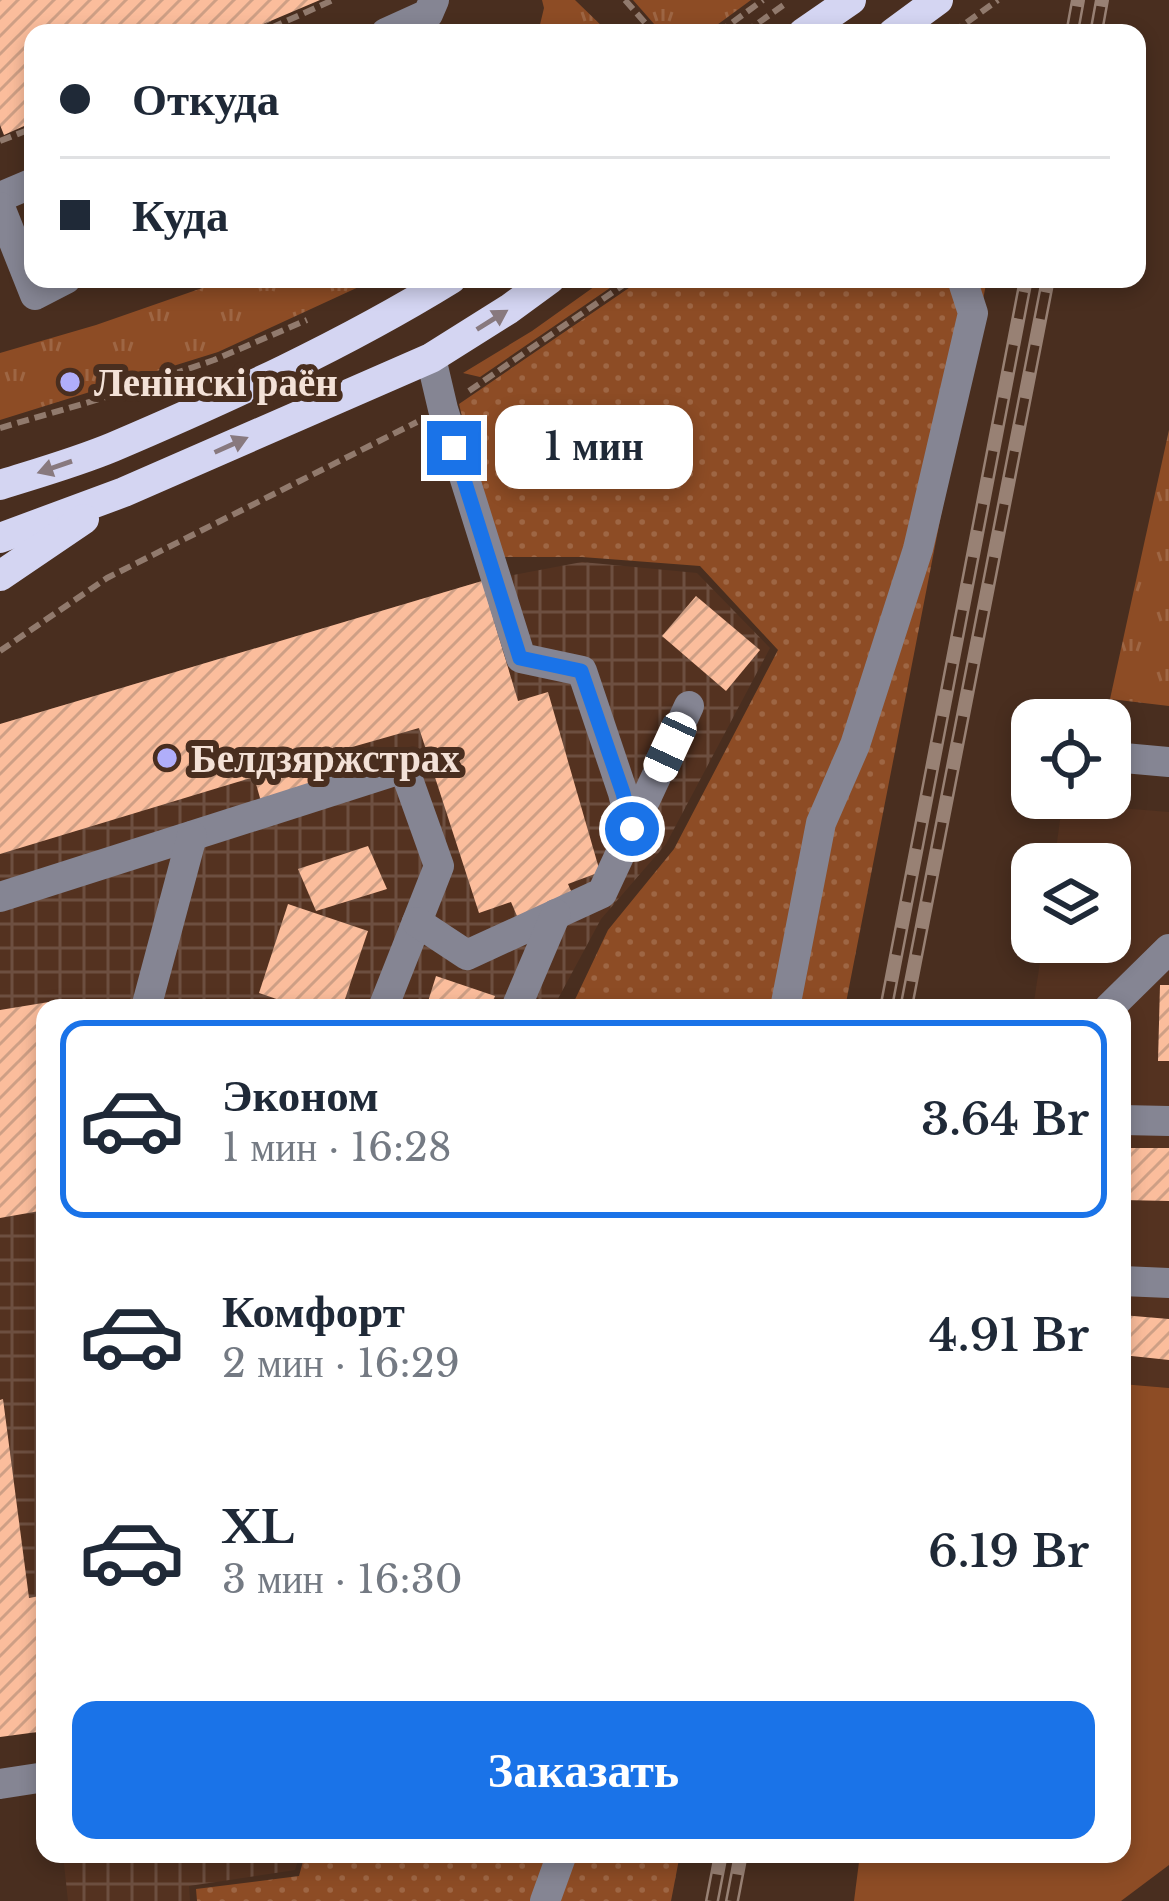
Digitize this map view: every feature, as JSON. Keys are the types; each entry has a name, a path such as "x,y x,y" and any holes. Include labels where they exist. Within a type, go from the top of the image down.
{"main road":[{"path":"816,24 850,0"},
{"path":"905,24 938,0"},
{"path":"0,485 110,448 260,380 436,288"},
{"path":"0,538 124,492 431,358 538,288"},
{"path":"0,576 124,492"}],"lane":[{"path":"406,24 428,14 434,0"},
{"path":"0,207 24,267"},
{"path":"787,999 821,824 856,745 918,549 973,313 965,288"},
{"path":"431,358 442,410 520,658 581,671 632,829"},
{"path":"417,922 467,955 602,893 689,706"},
{"path":"1131,759 1169,762"},
{"path":"0,897 404,768 440,866 387,999"},
{"path":"148,999 192,836"},
{"path":"520,999 556,914"},
{"path":"1117,999 1169,949"},
{"path":"1131,1120 1169,1121"},
{"path":"1131,1281 1169,1283"},
{"path":"0,1784 36,1778"},
{"path":"545,1901 559,1863"}],"path":[{"path":"273,24 333,0"},
{"path":"625,0 646,24"},
{"path":"730,24 763,0"},
{"path":"757,24 791,0"},
{"path":"965,24 998,0"},
{"path":"0,651 107,578 442,410 619,288"},
{"path":"0,428 214,360 321,314"}],"shaded area":[{"path":"582,562 697,573 770,648 666,844 601,919 558,999 36,999 36,1732 0,1737 0,724 482,581"},
{"path":"1131,809 1169,812 1169,1388 1131,1385 1131,999 1034,999 1040,963 1131,963 1131,843 1057,843 1062,819 1131,819"},
{"path":"64,1863 297,1863 295,1870 189,1886 190,1901 68,1901"}],"green space":[{"path":"542,0 575,0 600,24 540,24"},
{"path":"633,0 751,0 718,24 654,24"},
{"path":"202,288 357,288 218,352 0,420 0,353"},
{"path":"592,288 610,288 480,377 463,373"},
{"path":"629,288 985,288 847,999 575,999 608,930 674,849 778,650 700,566 582,557 496,557 459,404"},
{"path":"1169,430 1169,706 1110,699"},
{"path":"1131,1385 1169,1388 1169,1865 1121,1901 854,1901 859,1863 1131,1863"},
{"path":"303,1863 678,1863 671,1901 197,1901 196,1889 299,1876"}],"building":[{"path":"0,0 320,0 263,24 24,24 24,126 4,135 0,125"},
{"path":"482,581 518,701 548,692 600,872 568,884 574,898 517,916 511,902 479,913 419,728 303,761 312,791 262,805 254,777 0,854 0,724"},
{"path":"696,596 760,650 726,691 662,636"},
{"path":"368,846 387,889 316,911 298,869"},
{"path":"288,904 368,931 345,999 277,999 259,993"},
{"path":"436,976 495,996 494,999 429,999"},
{"path":"1160,985 1169,985 1169,1061 1158,1061"},
{"path":"36,1004 36,1212 0,1218 0,1010"},
{"path":"1131,1148 1169,1148 1169,1201 1131,1200"},
{"path":"1131,1316 1169,1319 1169,1360 1131,1356"},
{"path":"0,1400 29,1598 36,1597 36,1732 0,1737"}],"railway":[{"path":"1074,24 1078,0"},
{"path":"1098,24 1102,0"},
{"path":"888,999 1024,288"},
{"path":"908,999 1046,288"},
{"path":"712,1901 719,1863"},
{"path":"732,1901 739,1863"}],"place":[{"name":"Ленінскі раён","path":"70,382"},
{"name":"Белдзяржстрах","path":"167,758"}],"route":[{"path":"454,448 520,658 581,671 632,829"}]}
